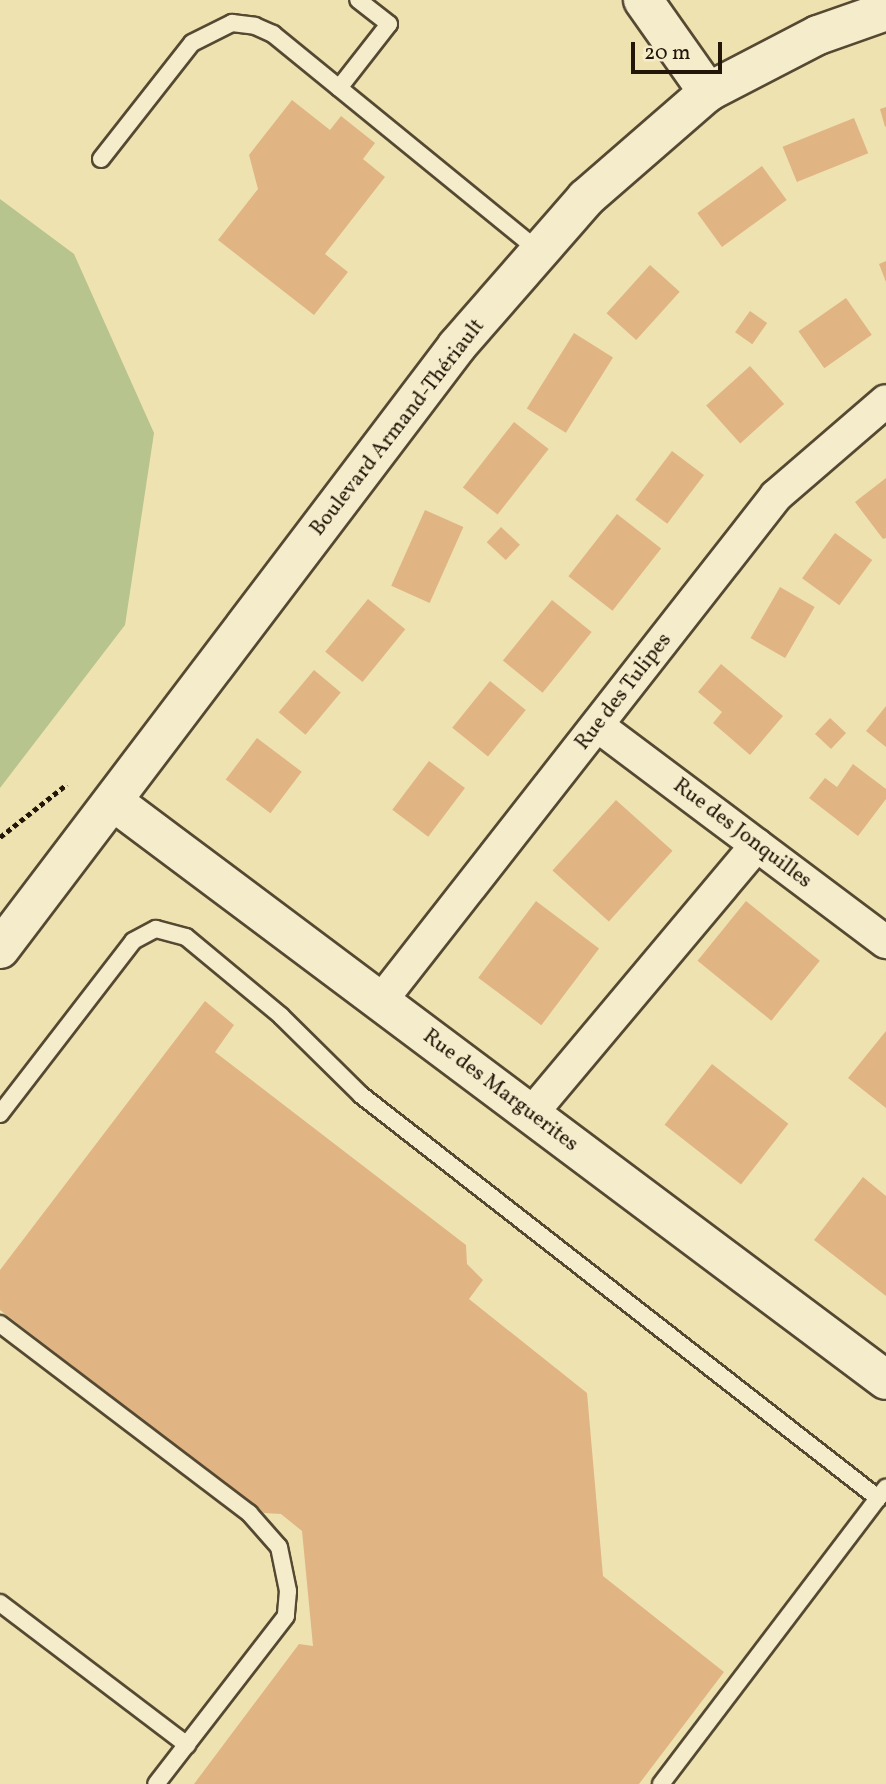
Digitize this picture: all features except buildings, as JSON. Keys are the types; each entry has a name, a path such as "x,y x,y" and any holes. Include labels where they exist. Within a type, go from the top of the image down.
{"street":[{"path":"643,0 708,92"},
{"name":"Boulevard Armand-Thériault","path":"0,949 457,346 539,251 629,158 708,92 818,35 886,11"},
{"name":"Rue des Tulipes","path":"380,1002 776,496 886,401"},
{"name":"Rue des Jonquilles","path":"598,726 884,938"},
{"name":"Rue des Marguerites","path":"114,802 886,1380"},
{"path":"531,1114 757,845"}],"lane":[{"path":"339,88 389,24 358,0"},
{"path":"101,159 192,43 232,23 273,34 539,251"},
{"path":"0,1114 133,941 156,929 186,937 281,1016 361,1095 882,1493 661,1784"},
{"path":"0,1324 248,1513 279,1547 288,1591 286,1616 156,1784"},
{"path":"0,1603 187,1745"}],"path":[{"path":"0,837 68,784"}],"green space":[{"path":"0,199 74,254 154,433 125,625 0,788"}]}
